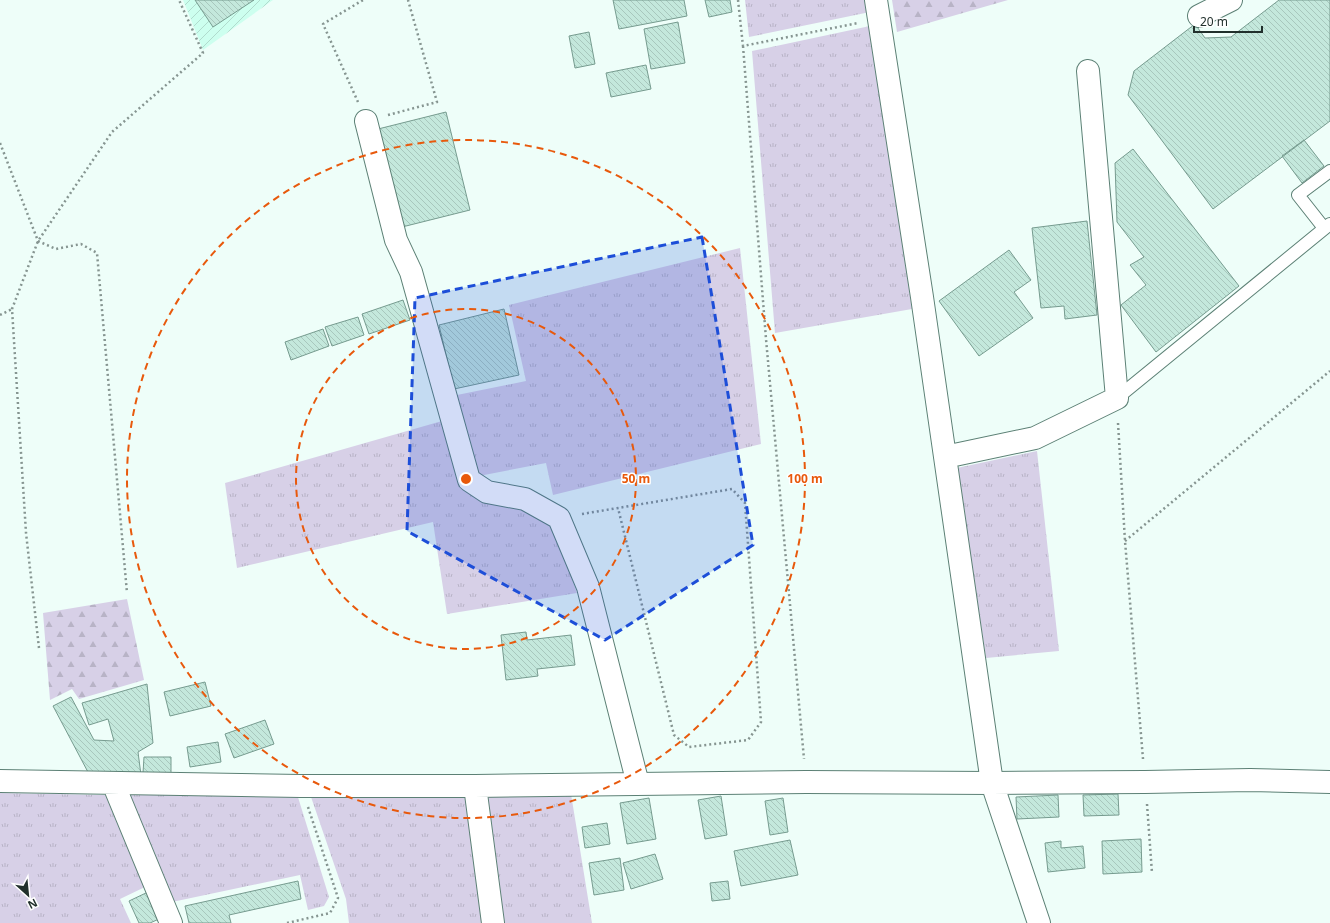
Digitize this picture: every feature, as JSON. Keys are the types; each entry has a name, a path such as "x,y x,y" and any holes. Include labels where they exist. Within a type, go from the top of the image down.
{"street":[{"path":"1199,16 1231,0"},
{"path":"877,9 922,297 992,783 1040,923"},
{"path":"945,457 1035,438 1117,398 1088,71"},
{"path":"366,121 396,240 411,272 469,480 486,492 525,499 560,518 588,587 638,784"},
{"path":"0,781 301,786 475,786 806,782 992,783 1250,780 1330,782"},
{"path":"113,783 171,923"},
{"path":"475,786 494,923"}],"lane":[{"path":"1117,398 1327,226 1298,195 1330,171"}],"path":[{"path":"39,648 26,533 12,309 38,241 112,132 203,53 179,0"},
{"path":"363,0 324,24 366,121 437,102 408,0"},
{"path":"738,0 766,340 806,782"},
{"path":"742,46 877,9"},
{"path":"0,142 38,241 56,249 81,244 97,253 127,593"},
{"path":"0,315 12,309"},
{"path":"1125,541 1330,372"},
{"path":"1117,398 1125,541 1152,873"},
{"path":"560,518 618,508 732,489 745,503 761,722 748,740 689,746 674,735 618,508"},
{"path":"288,923 330,912 338,898 301,786"}],"highlighted area":[{"path":"702,237 753,545 605,640 407,531 415,298"}],"shaded area":[{"path":"183,0 273,0 203,50"}],"green space":[{"path":"745,0 869,0 870,12 749,37"},
{"path":"892,0 1008,0 897,32"},
{"path":"870,26 912,309 775,333 752,51"},
{"path":"740,248 761,444 553,495 546,463 479,476 457,395 526,381 509,305"},
{"path":"442,421 458,483 484,502 524,507 552,524 577,593 447,614 433,522 237,568 225,483"},
{"path":"1037,451 1059,651 986,658 957,468"},
{"path":"127,599 144,680 79,699 72,689 50,700 43,613"},
{"path":"126,792 297,794 329,897 324,906 308,910 300,875 172,902"},
{"path":"0,793 106,795 145,887 120,899 131,923 0,923"},
{"path":"310,794 469,794 486,923 349,923 346,899"},
{"path":"571,794 592,923 501,923 484,795"}],"building":[{"path":"195,0 254,0 213,27"},
{"path":"613,0 684,0 687,16 619,29"},
{"path":"705,0 730,0 732,12 709,17"},
{"path":"1279,0 1330,0 1330,121 1213,209 1128,95 1134,71 1195,24 1205,38 1231,37"},
{"path":"678,22 685,63 651,69 644,29"},
{"path":"589,32 595,64 575,68 569,36"},
{"path":"646,65 651,89 611,97 606,73"},
{"path":"446,112 470,210 402,227 378,129"},
{"path":"1304,140 1324,166 1302,183 1282,156"},
{"path":"1133,149 1239,286 1156,352 1121,305 1146,285 1130,265 1144,257 1117,222 1115,163"},
{"path":"1087,221 1097,315 1065,319 1064,306 1041,308 1032,228"},
{"path":"1009,250 1031,280 1014,292 1033,318 979,356 939,301"},
{"path":"403,300 410,320 369,334 362,314"},
{"path":"504,309 519,375 454,389 439,325"},
{"path":"358,317 364,335 332,346 325,327"},
{"path":"323,329 329,346 291,360 285,342"},
{"path":"526,632 527,640 571,635 575,665 537,669 538,676 506,680 501,635"},
{"path":"205,682 211,706 170,716 164,692"},
{"path":"147,684 153,743 138,752 141,775 89,774 53,706 71,697 94,740 114,741 108,719 89,725 82,703"},
{"path":"265,720 274,744 234,758 225,734"},
{"path":"218,742 221,762 190,767 187,747"},
{"path":"144,757 171,757 171,773 143,773"},
{"path":"1118,794 1119,815 1084,816 1083,795"},
{"path":"1058,795 1059,817 1017,819 1016,797"},
{"path":"721,796 727,835 705,839 698,800"},
{"path":"649,798 656,839 627,844 620,803"},
{"path":"783,798 788,832 770,835 765,801"},
{"path":"607,823 610,844 585,848 582,827"},
{"path":"1141,839 1142,872 1103,874 1102,841"},
{"path":"790,840 798,875 741,886 734,851"},
{"path":"1061,841 1061,848 1083,846 1085,868 1048,872 1045,843"},
{"path":"655,854 663,879 631,889 623,863"},
{"path":"620,858 624,890 594,895 589,863"},
{"path":"298,881 301,899 229,915 231,923 189,923 185,906"},
{"path":"728,881 730,899 712,901 710,883"},
{"path":"148,892 159,919 150,923 139,923 129,901"}]}
